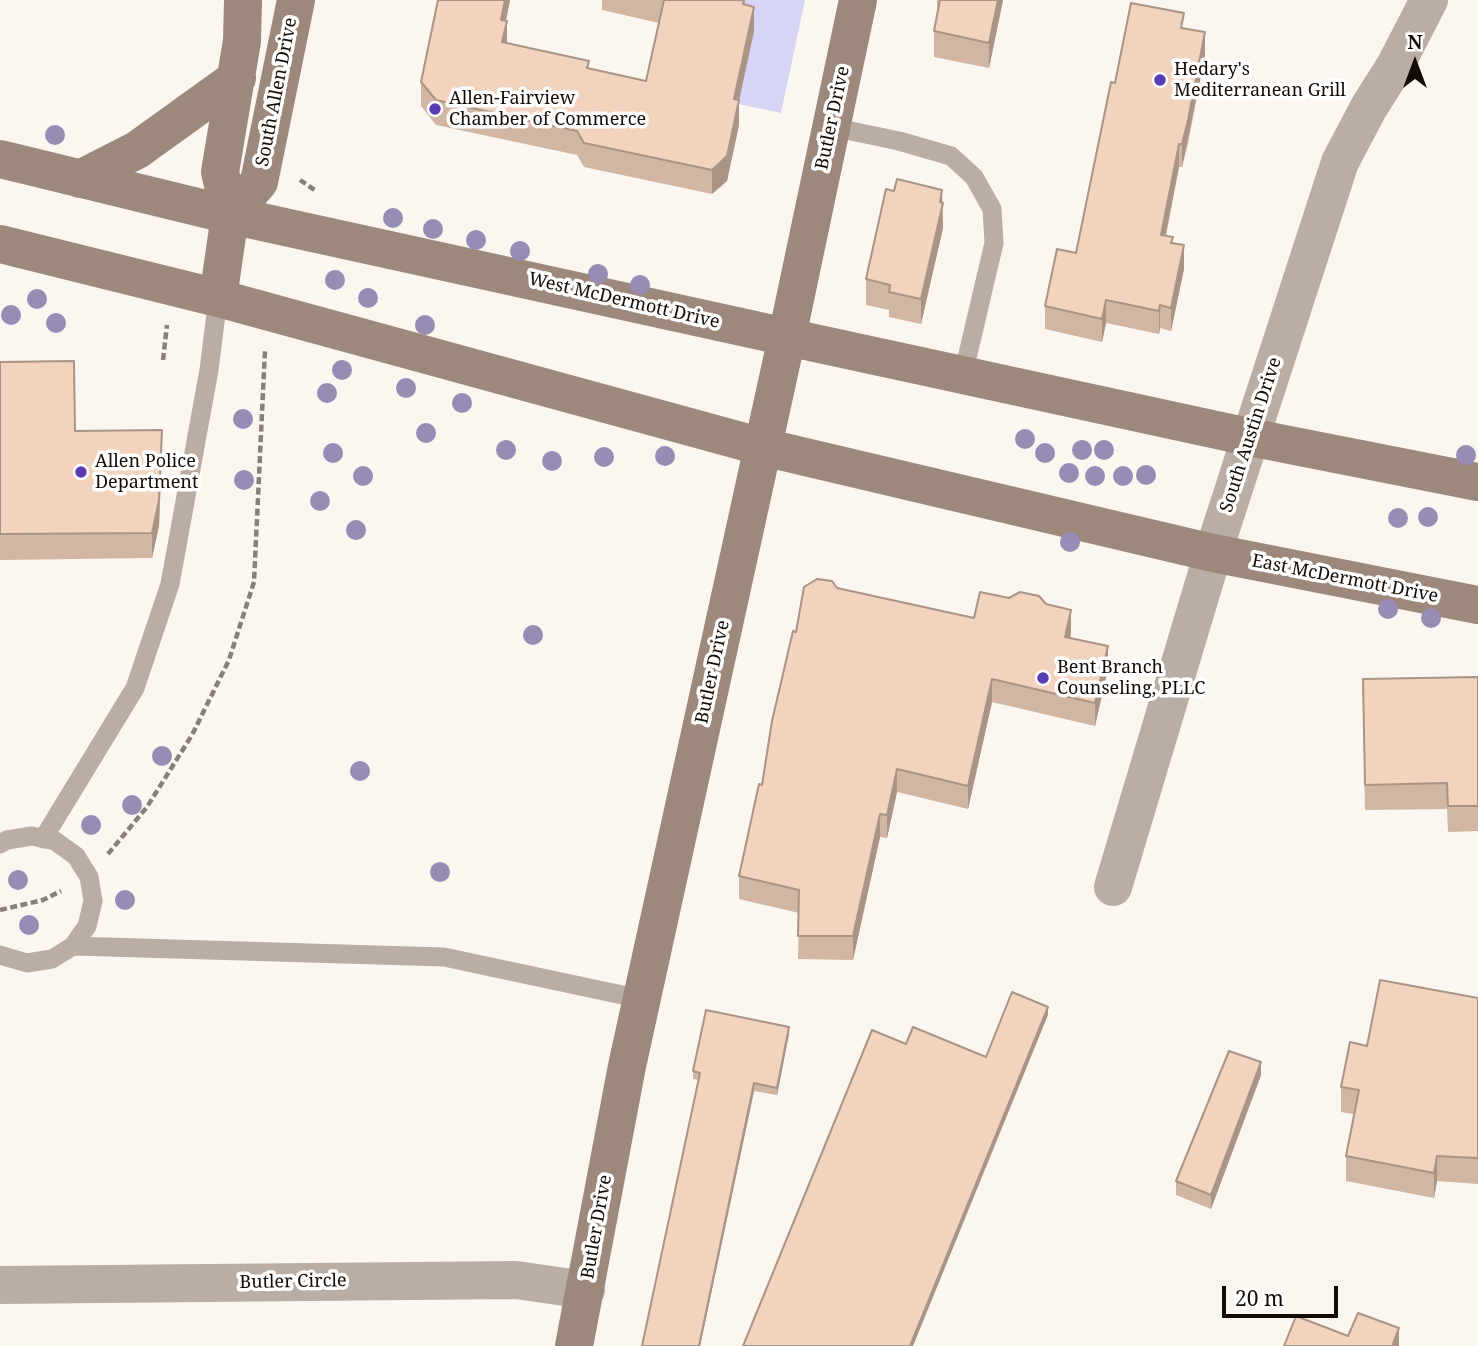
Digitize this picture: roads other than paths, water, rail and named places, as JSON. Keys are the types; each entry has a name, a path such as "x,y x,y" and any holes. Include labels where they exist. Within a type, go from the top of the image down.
{"main road":[{"path":"218,298 230,215 220,173 242,41 243,0"},
{"name":"South Allen Drive","path":"230,215 259,182 296,0"},
{"name":"Butler Drive","path":"574,1346 626,1066 787,337 858,0"},
{"path":"80,179 137,150 237,78"},
{"name":"West McDermott Drive","path":"0,159 230,215 1249,437"},
{"path":"0,244 218,298 763,447 1213,553"},
{"path":"1249,437 1478,482"},
{"name":"East McDermott Drive","path":"1213,553 1478,605"}],"street":[{"name":"South Austin Drive","path":"1113,887 1249,437 1340,162 1429,0"},
{"name":"Butler Circle","path":"0,1285 516,1280 586,1290"}],"lane":[{"path":"832,127 899,141 951,156 974,177 992,209 994,243 963,376"},
{"path":"43,839 135,688 170,584 209,370 218,298"},
{"path":"0,844 7,840 32,836 55,841 76,856 89,877 93,901 88,926 73,946 52,959 27,963 0,955"},
{"path":"73,946 444,957 641,999"}],"place":[{"name":"Hedary's Mediterranean Grill","path":"1160,80"},
{"name":"Allen-Fairview Chamber of Commerce","path":"435,109"},
{"name":"Allen Police Department","path":"81,472"},
{"name":"Bent Branch Counseling, PLLC","path":"1043,678"}]}
